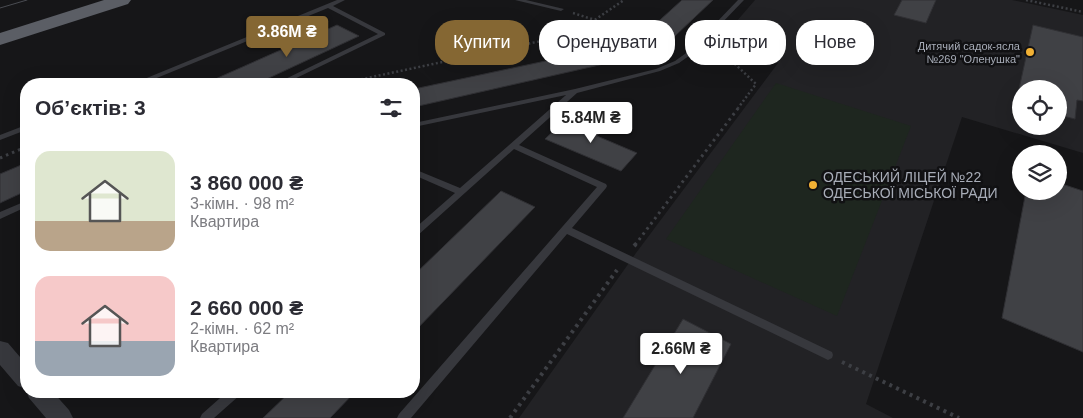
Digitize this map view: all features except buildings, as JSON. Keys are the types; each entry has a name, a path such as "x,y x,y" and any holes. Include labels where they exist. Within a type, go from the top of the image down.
{"highway":[{"path":"0,39 122,0"}],"street":[{"path":"0,350 20,372"},
{"path":"43,398 61,418"}],"lane":[{"path":"149,78 342,0"},
{"path":"518,0 561,9"},
{"path":"722,20 741,0"},
{"path":"291,78 383,34 329,6"},
{"path":"420,124 575,91 658,70 677,62 685,56"},
{"path":"420,229 575,91"},
{"path":"0,138 20,130"},
{"path":"403,418 603,186 513,146"},
{"path":"420,175 461,192"},
{"path":"0,216 20,207"},
{"path":"567,230 828,355"},
{"path":"206,418 228,398"}],"path":[{"path":"561,9 595,20 624,0"},
{"path":"1026,0 1083,12"},
{"path":"367,78 539,41"},
{"path":"510,418 626,257 756,84 736,65"},
{"path":"0,158 20,150"},
{"path":"828,355 959,418"}],"shaded area":[{"name":"ОДЕСЬКИЙ ЛІЦЕЙ №22 ОДЕСЬКОЇ МІСЬКОЇ РАДИ","path":"755,0 1012,0 1083,15 1083,153 1067,148 1067,145 1056,145 1022,135 1067,135 1067,80 1012,80 1012,132 962,117 866,404 893,418 519,418 636,253 777,65 786,65 786,20 738,20"},
{"path":"776,83 911,126 837,316 666,239"}],"tram line":[{"path":"0,8 27,0"}],"place":[{"name":"Дитячий садок-ясла №269 \"Оленушка\"","path":"1030,52"},
{"name":"ОДЕСЬКИЙ ЛІЦЕЙ №22 ОДЕСЬКОЇ МІСЬКОЇ РАДИ","path":"813,185"}]}
